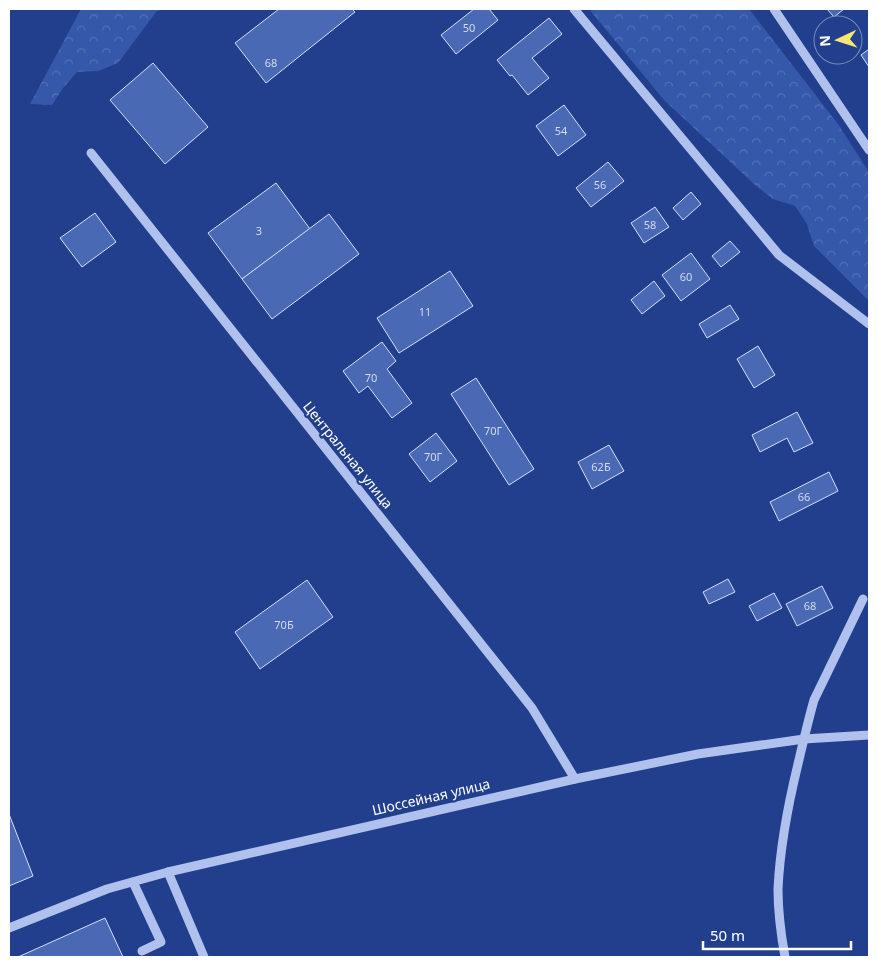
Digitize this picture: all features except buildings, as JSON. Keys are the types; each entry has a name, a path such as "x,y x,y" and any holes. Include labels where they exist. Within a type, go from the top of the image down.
{"street":[{"path":"574,9 779,255 869,324"},
{"path":"774,9 869,150"},
{"name":"Центральная улица","path":"91,153 532,708 576,779"},
{"path":"785,957 778,890 787,815 814,700 863,599"},
{"name":"Шоссейная улица","path":"9,928 107,889 168,872 576,779 698,754 804,739 869,735"},
{"path":"168,872 204,957"},
{"path":"133,882 161,942 142,951"}],"green space":[{"path":"81,9 162,9 156,12 118,63 98,71 77,72 52,105 30,104"},
{"path":"589,9 749,9 838,124 869,172 869,301 814,246 807,224 795,206 773,199 756,186 664,100"}]}
